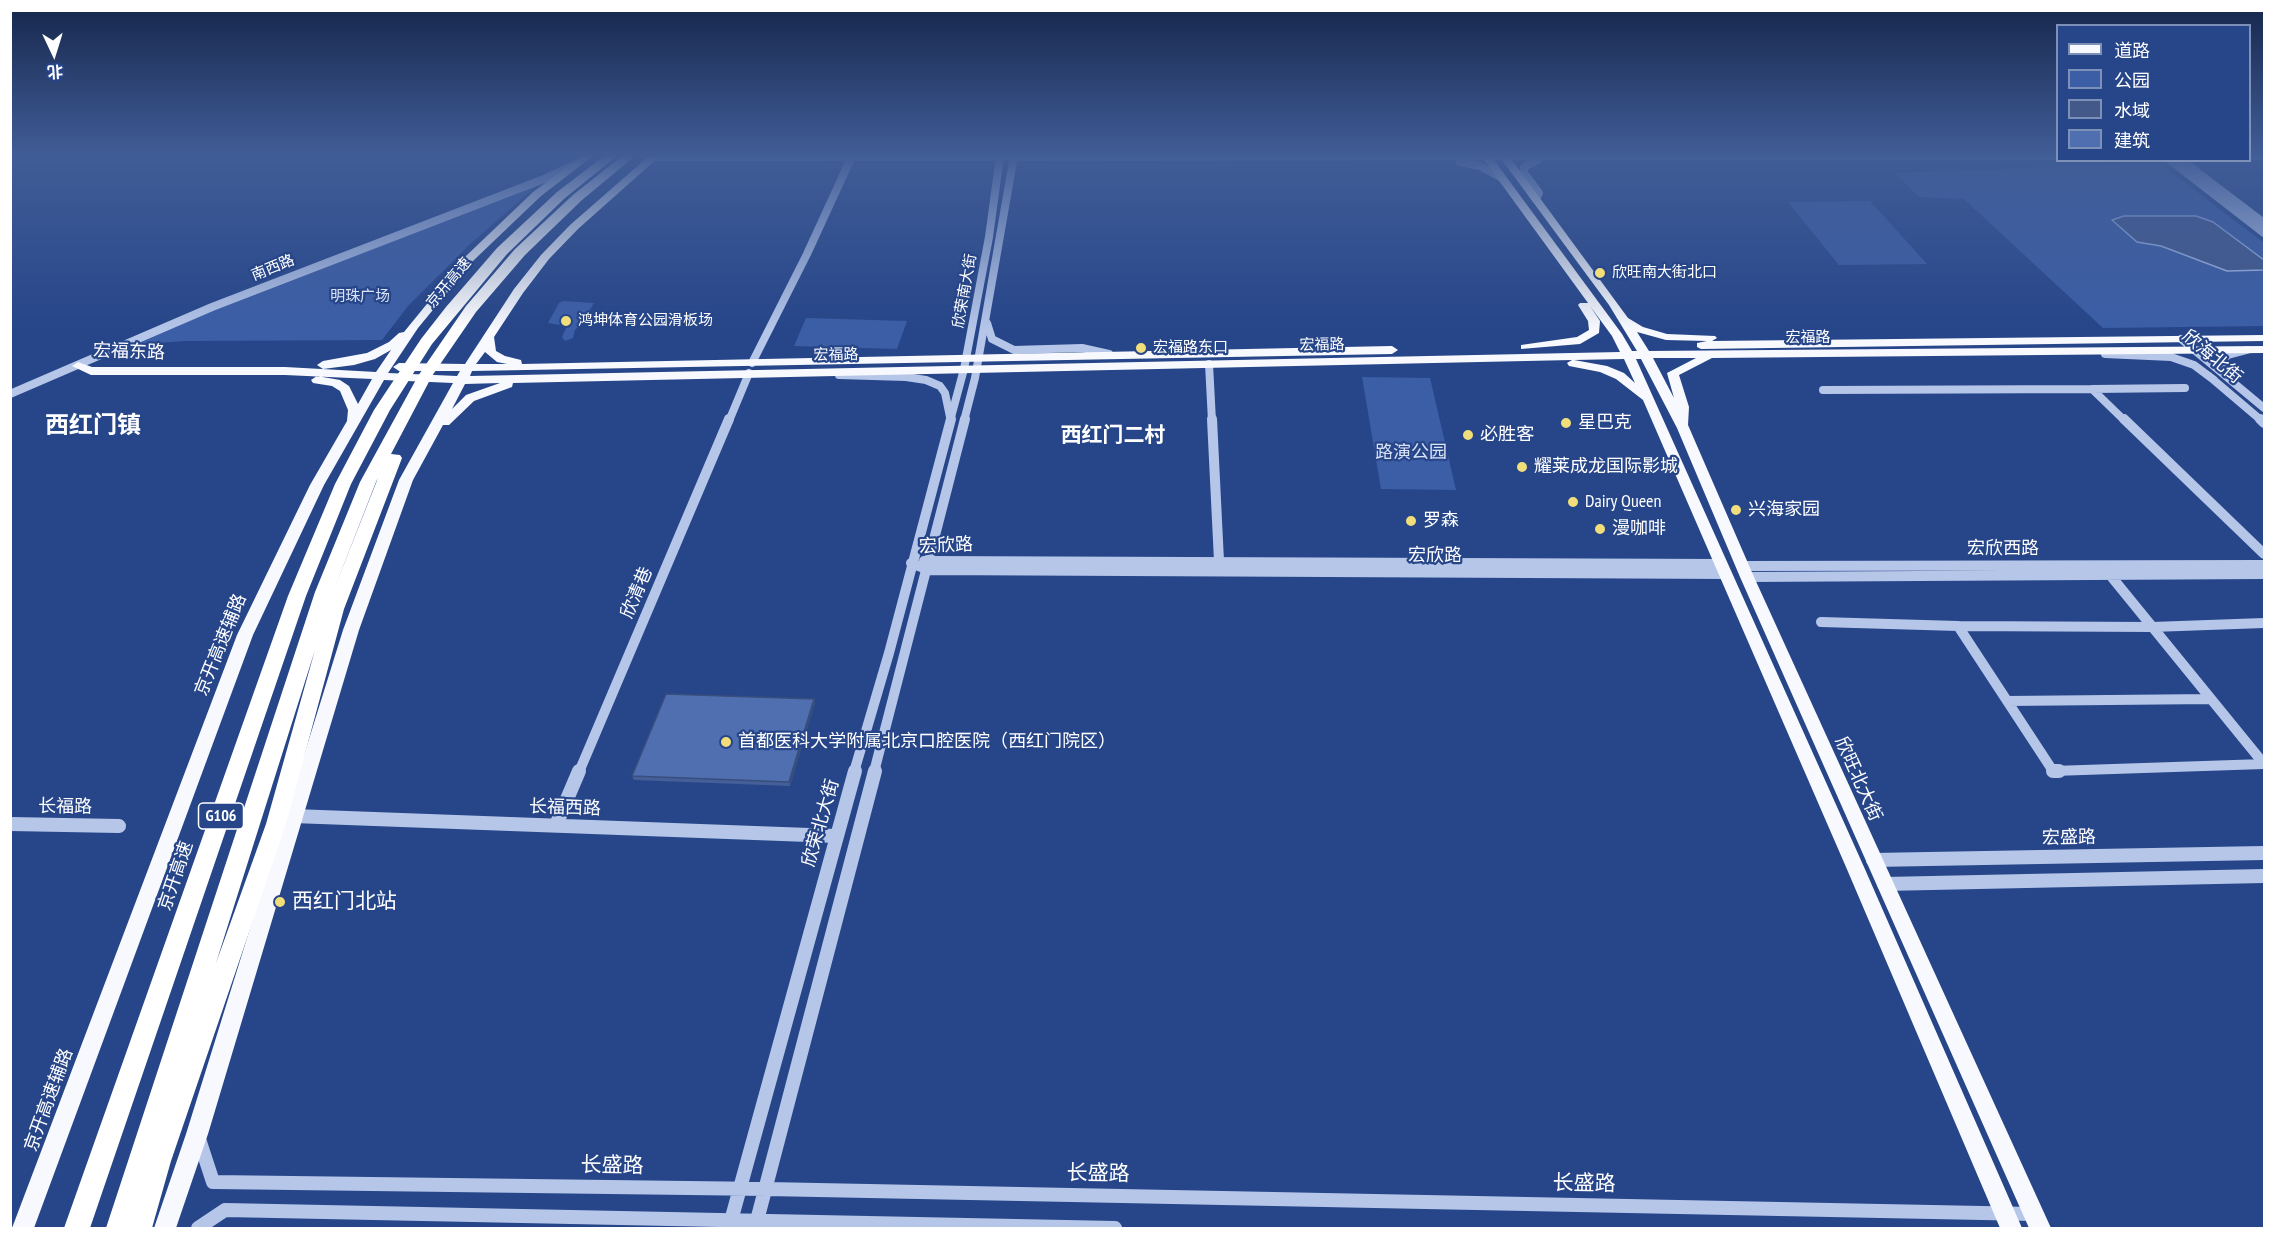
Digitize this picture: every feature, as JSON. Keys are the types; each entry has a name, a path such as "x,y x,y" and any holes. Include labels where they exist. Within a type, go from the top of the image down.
{"highway":[{"name":"京开高速","path":"77,1228 297,596 343,484 382,410 426,342 502,251 541,214"},
{"name":"京开高速","path":"452,341 520,252 560,214"},
{"path":"452,341 539,244 572,214"},
{"name":"G106","path":"119,1228 324,592 368,482 452,341"},
{"path":"139,1228 158,1161 276,824 335,609 412,408"}],"main road":[{"name":"京开高速辅路","path":"23,1228 245,635 317,485 382,371 414,326 470,258 516,214"},
{"path":"165,1228 197,1134 351,630 406,480 488,335 546,257 588,214"},
{"path":"1528,214 1576,279 1634,350"},
{"path":"1547,214 1614,304 1627,320 1639,329 1679,339 1734,338 1770,344"},
{"path":"1525,347 1580,340 1594,331 1594,321 1579,296 1576,279"},
{"path":"1614,304 1634,350 1649,402 2007,1221"},
{"path":"323,365 370,356 393,344 414,326"},
{"path":"488,335 488,346 497,358 534,372"},
{"name":"宏福路","path":"978,364 1110,354 1525,347 1721,355 2068,352 2265,338"},
{"name":"宏福路","path":"382,371 465,374 965,364 1209,364 1460,358 1770,344 2166,339 2194,350 2265,349"},
{"name":"欣旺北大街","path":"1634,350 1683,428 1744,571 2036,1221"},
{"path":"1683,428 1683,407 1673,373 1692,363 1721,355"},
{"path":"1460,358 1514,363 1583,363 1620,376 1649,402"},
{"name":"宏福东路","path":"78,366 108,364 323,365 382,371"},
{"name":"宏福路","path":"750,368 812,372 965,364"},
{"name":"宏福东路","path":"78,366 91,371 382,371"},
{"path":"285,371 336,383 345,389 354,410 353,421"},
{"path":"425,446 453,413 470,398 534,372"}],"street":[{"name":"南西路","path":"10,394 212,307 454,214"},
{"name":"欣清巷","path":"556,825 750,368 826,214"},
{"name":"欣荣南大街","path":"965,364 992,214"},
{"name":"欣荣南大街","path":"978,364 1004,214"},
{"path":"2240,214 2265,233"},
{"path":"2253,214 2265,223"},
{"path":"986,321 992,339 1007,348 1082,348 1110,354"},
{"name":"欣海北街","path":"2180,344 2214,380 2265,423"},
{"path":"2251,349 2228,355 2222,365 2265,403"},
{"name":"欣海北街","path":"2194,350 2265,408"},
{"path":"2068,352 2171,357 2194,365 2214,380"},
{"name":"欣荣北大街","path":"730,1225 742,1189 836,836 889,653 965,364"},
{"path":"756,1225 929,565 978,364"},
{"path":"1209,364 1219,561"},
{"name":"南西路","path":"10,400 61,378 78,366"},
{"path":"812,372 926,380 940,386 945,393 950,418"},
{"path":"1823,390 2185,388"},
{"path":"2092,389 2265,554"},
{"name":"宏欣路","path":"929,565 1219,561 1723,569"},
{"name":"宏欣路","path":"912,563 929,565 1723,569"},
{"name":"宏欣西路","path":"2105,570 2265,565"},
{"path":"2105,570 2264,764"},
{"name":"宏欣西路","path":"1744,571 2105,570 2265,574"},
{"path":"1821,622 1958,626 2152,627 2265,623"},
{"path":"1958,626 2053,771 2264,764"},
{"path":"2007,700 2211,699"},
{"name":"长福西路","path":"294,816 836,836"},
{"name":"长福路","path":"10,824 119,826"},
{"name":"宏盛路","path":"1874,860 2265,853"},
{"path":"1884,884 2265,876"},
{"name":"长盛路","path":"197,1134 213,1182 767,1189 2036,1221"},
{"path":"198,1228 225,1210 730,1225 1115,1228"}],"green space":[{"name":"明珠广场","path":"458,214 505,214 469,245 408,306 382,340 184,341 132,345 133,341"},
{"path":"1798,214 1882,214 1927,264 1839,265"},
{"path":"1980,214 2226,214 2264,243 2264,326 2103,328"},
{"name":"鸿坤体育公园滑板场","path":"563,301 594,303 575,330 573,338 565,341 562,337 567,326 548,323 559,303"},
{"path":"806,318 907,321 897,349 794,346"},
{"name":"路演公园","path":"1362,377 1430,378 1456,490 1381,489"}],"water":[{"path":"2124,216 2196,216 2213,222 2264,260 2264,270 2227,271 2161,246 2137,242 2112,220"}],"building":[{"name":"首都医科大学附属北京口腔医院（西红门院区）","path":"666,694 814,699 789,782 632,776"}],"place":[{"name":"欣旺南大街北口","path":"1600,273"},
{"name":"鸿坤体育公园滑板场","path":"566,321"},
{"name":"宏福路东口","path":"1141,348"},
{"name":"星巴克","path":"1566,423"},
{"name":"必胜客","path":"1468,435"},
{"name":"耀莱成龙国际影城","path":"1522,467"},
{"name":"Dairy Queen","path":"1573,502"},
{"name":"兴海家园","path":"1736,510"},
{"name":"罗森","path":"1411,521"},
{"name":"漫咖啡","path":"1600,529"},
{"name":"首都医科大学附属北京口腔医院（西红门院区）","path":"726,742"},
{"name":"西红门北站","path":"280,902"}],"district":[{"name":"西红门镇","path":"93,426"},
{"name":"西红门二村","path":"1113,436"}]}
